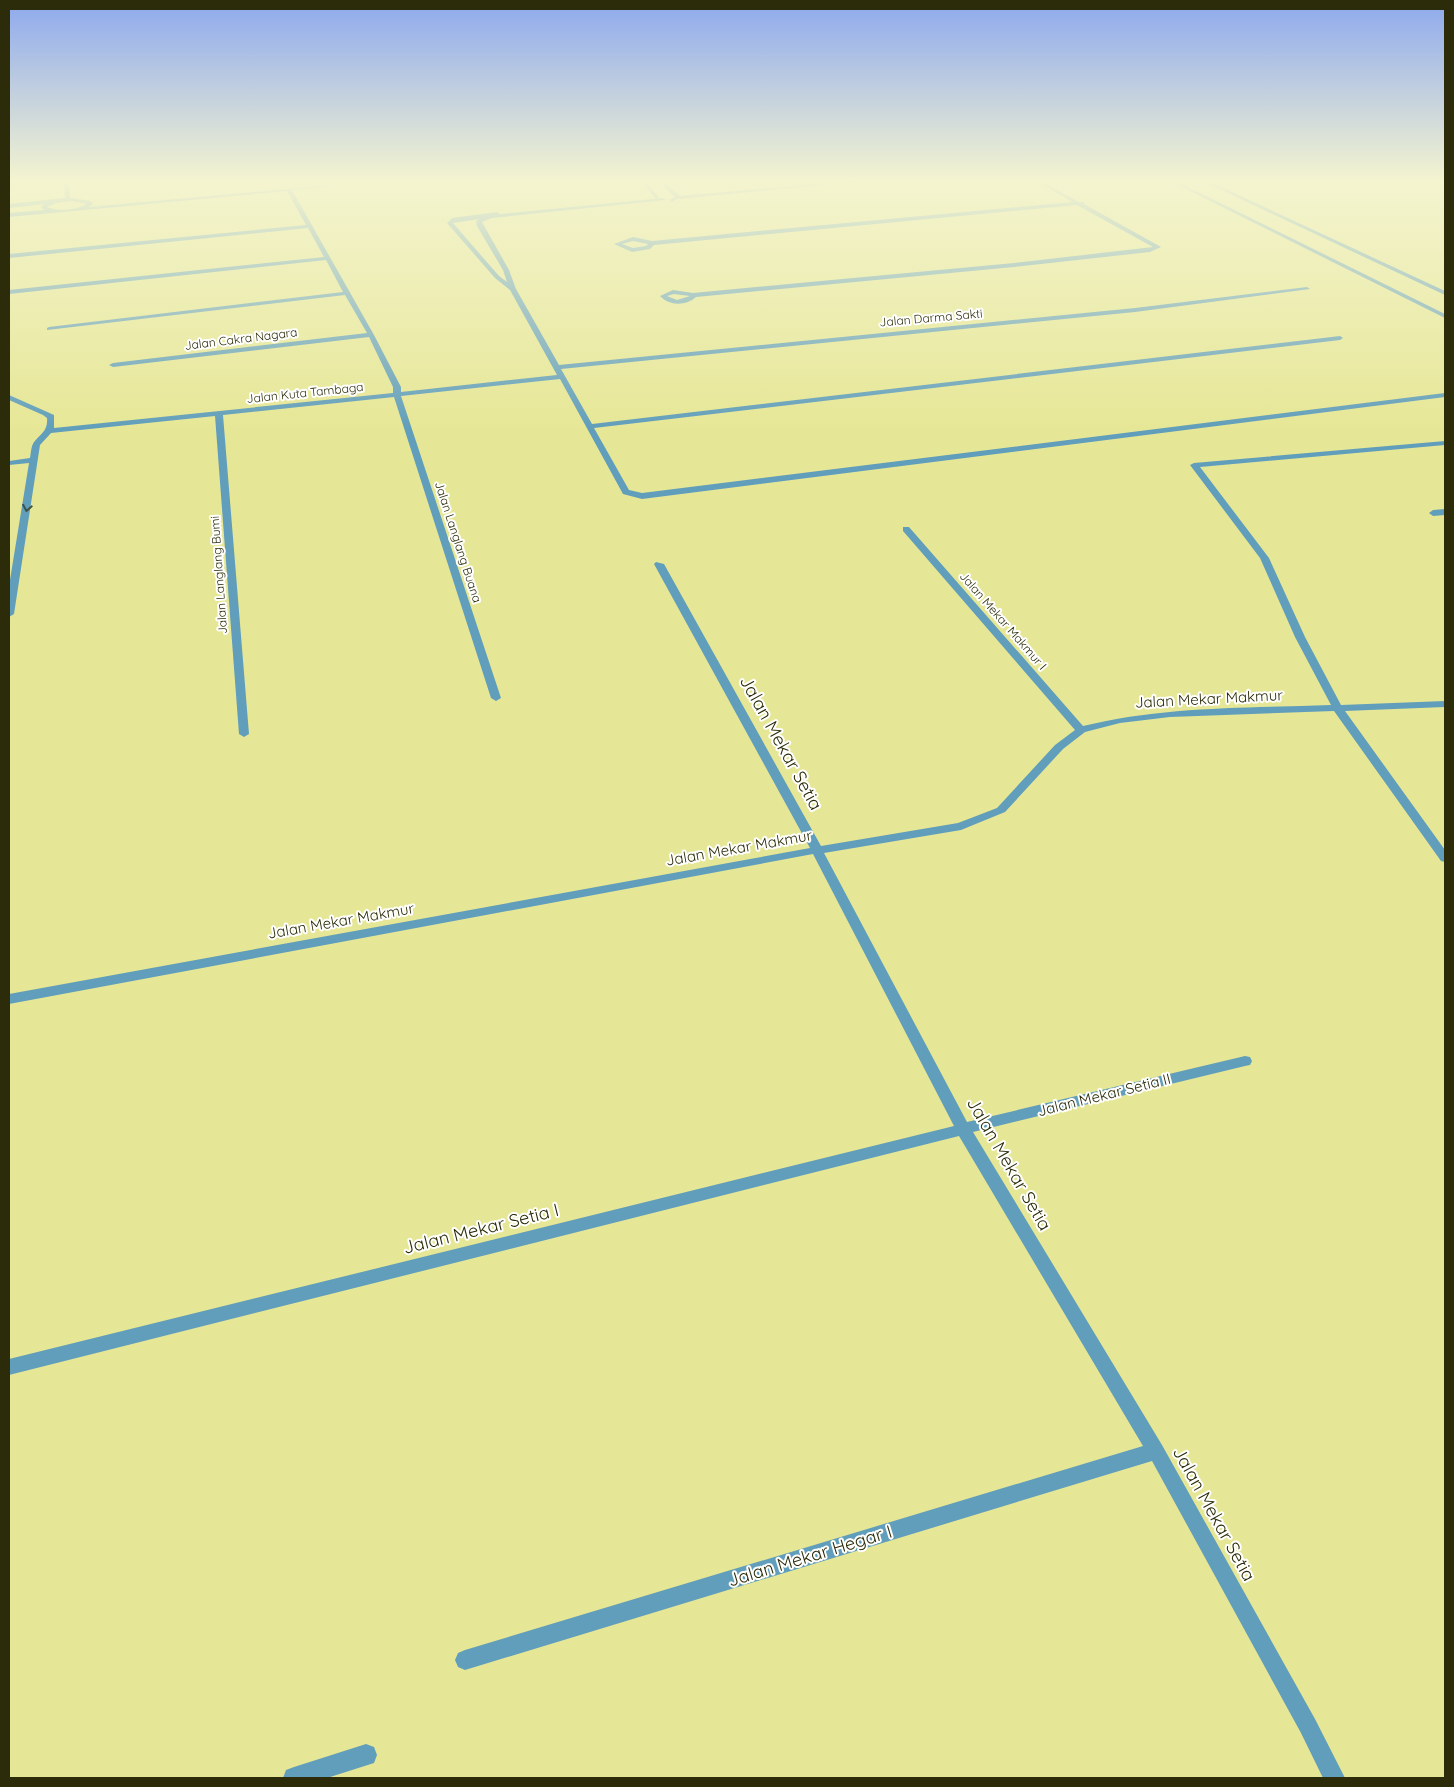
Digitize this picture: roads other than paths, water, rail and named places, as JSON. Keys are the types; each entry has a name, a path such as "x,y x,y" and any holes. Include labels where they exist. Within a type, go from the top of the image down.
{"street":[{"path":"9,292 286,262"},
{"name":"Jalan Langlang Buana","path":"330,262 371,334 397,391 496,698"},
{"path":"484,262 497,277 513,289"},
{"path":"502,262 513,289 626,492 642,496 1445,395"},
{"path":"693,295 1036,262"},
{"path":"1337,262 1445,316"},
{"path":"1379,262 1445,293"},
{"name":"Jalan Darma Sakti","path":"559,372 1135,310 1307,289"},
{"path":"49,328 347,293"},
{"name":"Jalan Cakra Nagara","path":"113,365 371,334"},
{"path":"590,426 1340,338"},
{"name":"Jalan Kuta Tambaga","path":"51,428 219,413 559,372"},
{"name":"Jalan Kuta Tambaga","path":"51,428 397,391"},
{"path":"9,397 20,405 42,410 51,417 51,428 36,444 35,460 9,614"},
{"path":"9,408 20,405"},
{"name":"Jalan Langlang Bumi","path":"219,413 244,734"},
{"path":"1445,443 1194,465 1264,558 1300,637 1338,709 1445,858"},
{"path":"9,463 35,460"},
{"path":"1433,513 1445,512"},
{"name":"Jalan Mekar Makmur I","path":"906,528 1081,730"},
{"name":"Jalan Mekar Setia","path":"659,564 817,850 963,1129 1156,1451 1308,1726 1334,1778"},
{"name":"Jalan Mekar Makmur","path":"9,999 817,850 960,826 984,819 1001,810 1059,747 1081,730 1120,720 1170,714 1445,704"},
{"name":"Jalan Mekar Setia II","path":"963,1129 1245,1061"},
{"name":"Jalan Mekar Setia I","path":"9,1367 963,1129"},
{"name":"Jalan Mekar Hegar I","path":"465,1660 1156,1451"},
{"path":"294,1778 366,1755"}]}
